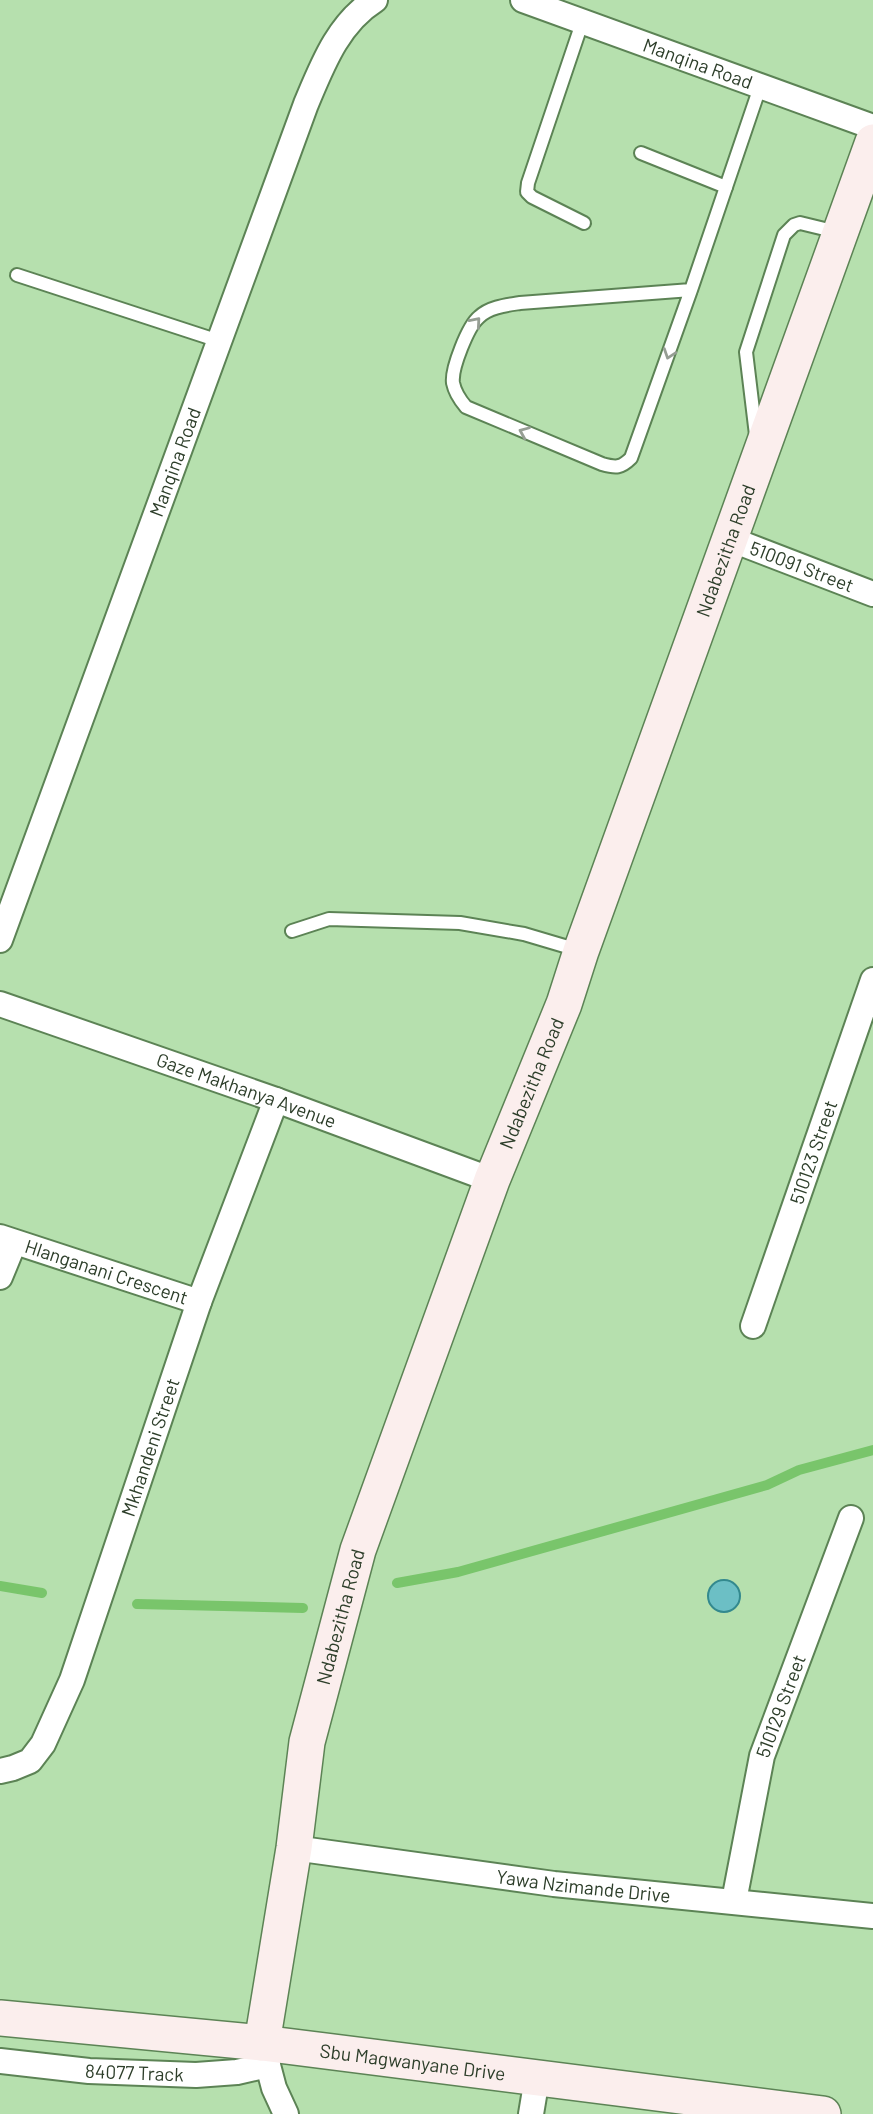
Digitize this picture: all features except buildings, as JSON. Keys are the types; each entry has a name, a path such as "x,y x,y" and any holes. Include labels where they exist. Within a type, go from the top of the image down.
{"street":[{"name":"Manqina Road","path":"0,940 306,104 326,55 362,8 375,0"},
{"name":"Manqina Road","path":"523,0 873,127"},
{"name":"Ndabezitha Road","path":"265,2054 307,1742 358,1550 492,1180 564,1004 873,142"},
{"name":"510091 Street","path":"730,539 873,594"},
{"name":"510123 Street","path":"753,1326 873,980"},
{"name":"Gaze Makhanya Avenue","path":"0,1004 276,1100 492,1180"},
{"name":"Mkhandeni Street","path":"0,1771 13,1769 30,1761 43,1744 72,1680 199,1302 276,1100"},
{"name":"Hlanganani Crescent","path":"0,1277 7,1240 199,1302"},
{"name":"510129 Street","path":"734,1901 762,1756 851,1518"},
{"name":"Yawa Nzimande Drive","path":"294,1848 554,1884 873,1916"},
{"name":"Sbu Magwanyane Drive","path":"0,2018 265,2054 537,2078 823,2114"},
{"name":"84077 Track","path":"0,2061 89,2071 196,2075 237,2072 265,2054"},
{"path":"265,2054 274,2088 286,2114"},
{"path":"531,2114 537,2078"}],"lane":[{"path":"583,20 527,191 532,197 584,223"},
{"path":"691,290 497,307 479,316 470,328 453,373 457,396 466,407 602,464 615,467 624,465 631,458 691,290 760,87"},
{"path":"641,153 726,187"},
{"path":"759,459 746,352 781,243 784,235 800,223 841,232"},
{"path":"17,275 219,341"},
{"path":"292,931 330,919 460,923 524,934 581,951"}],"waterway":[{"path":"397,1583 458,1572 767,1485 799,1470 873,1450"},
{"path":"0,1586 42,1593"},
{"path":"137,1604 303,1608"}]}
